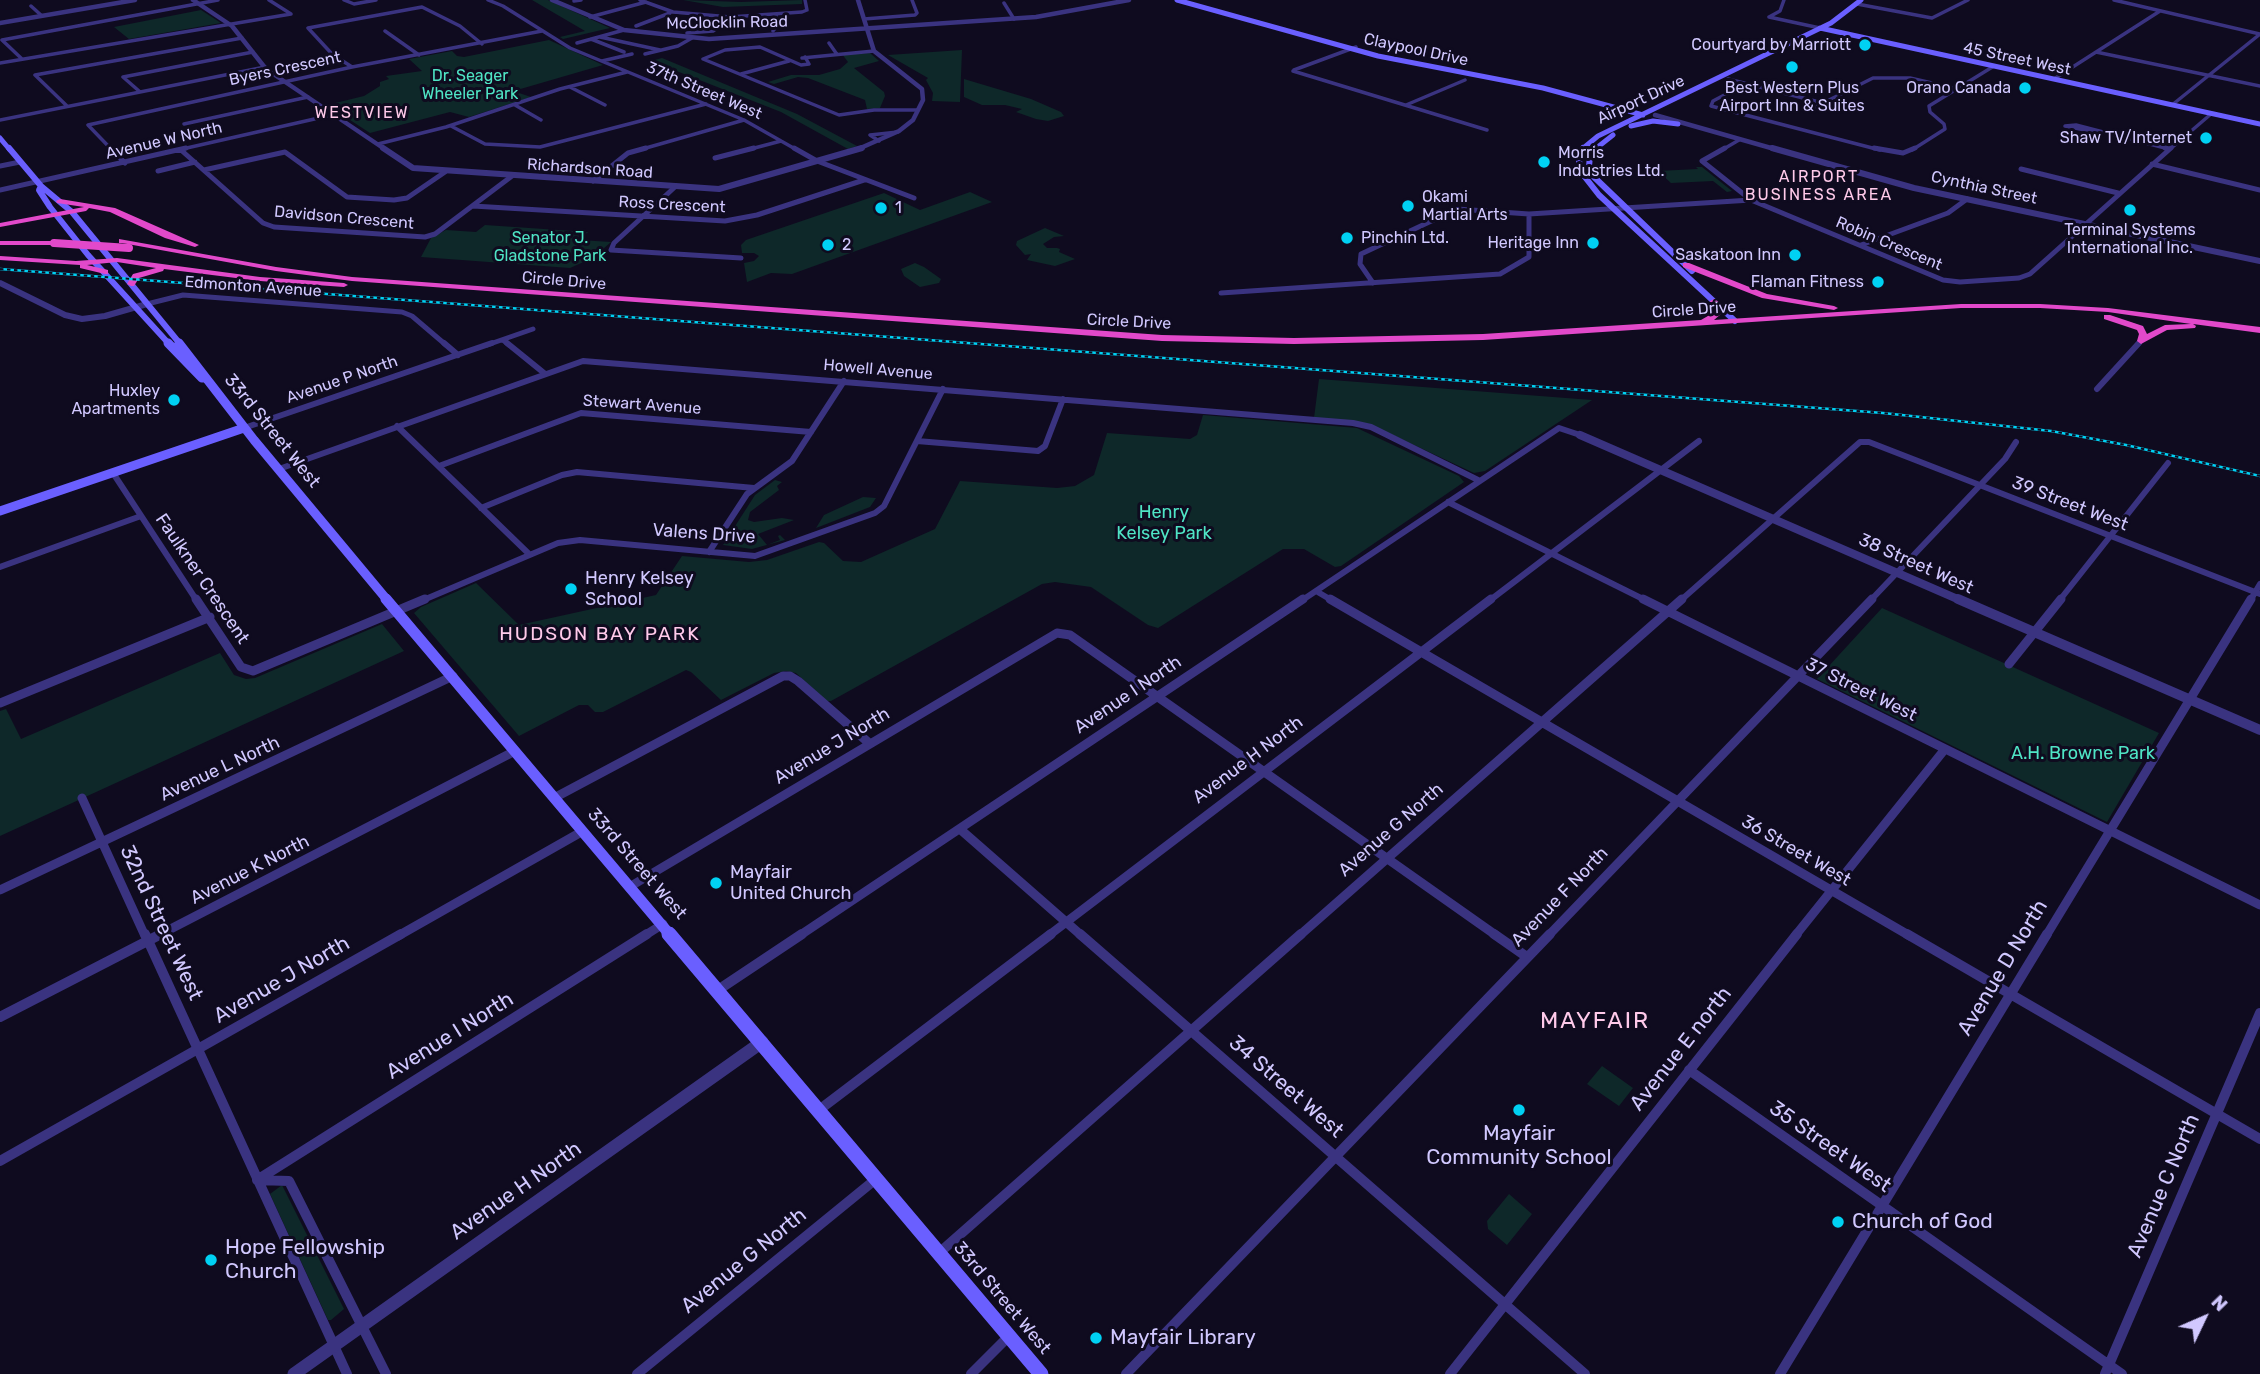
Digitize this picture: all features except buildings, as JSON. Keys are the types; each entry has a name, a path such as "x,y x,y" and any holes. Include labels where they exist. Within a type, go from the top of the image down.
{"highway":[{"path":"60,201 107,209 187,243 332,276"},
{"path":"1,225 31,218 50,207"},
{"path":"1,225 98,209 134,220"},
{"name":"Circle Drive","path":"0,237 125,244 332,276 821,315 1230,340 1443,339 1985,313 2107,317 2260,337"},
{"name":"Circle Drive","path":"0,243 53,240"},
{"name":"Circle Drive","path":"125,244 266,274 352,284 1144,343 1299,348 1448,346 1689,328"},
{"path":"0,258 81,265 105,272"},
{"path":"51,263 111,259 216,274"},
{"path":"1686,265 1775,299 1816,306 1932,307"},
{"path":"131,285 136,276 158,270 339,286 352,284"},
{"path":"1698,282 1708,278 1722,281"},
{"path":"1689,328 1714,317 1718,310 1714,301"},
{"name":"Circle Drive","path":"1740,321 1932,307 2074,307 2165,316 2260,330"},
{"path":"2107,317 2140,328 2143,334 2141,341"},
{"path":"1689,328 1740,321 1817,322"},
{"path":"2141,341 2165,328 2192,326"}],"main road":[{"name":"Claypool Drive","path":"1177,0 1335,44 1542,85 1648,115"},
{"name":"Claypool Drive","path":"1187,0 1372,55 1599,101"},
{"name":"Airport Drive","path":"1740,321 1614,209 1584,177 1578,160 1581,149 1590,140 1622,124 1664,111 1811,37 1860,2"},
{"name":"Airport Drive","path":"1740,321 1714,301 1686,265 1594,177 1589,159 1599,144 1648,115 1678,98 1838,24 1847,18 1851,8"},
{"path":"1838,24 1840,30 1856,36"},
{"name":"45 Street West","path":"1823,29 2260,124"},
{"path":"1811,37 1830,34 1856,36"},
{"path":"1335,44 1340,49 1340,54 1372,55"},
{"path":"1448,71 1462,74 1465,80 1492,78"},
{"path":"1599,101 1639,107 1678,98"},
{"path":"1599,101 1628,114 1622,124"},
{"path":"1664,111 1668,118 1678,123"},
{"path":"1632,126 1653,121 1678,123"},
{"name":"33rd Street West","path":"0,138 40,184 72,212 203,372 205,379"},
{"name":"33rd Street West","path":"40,184 39,190 50,207 93,261 196,374 205,379 397,612 1041,1374"},
{"name":"Avenue P North","path":"0,511 244,428"}],"street":[{"path":"92,0 100,6"},
{"path":"0,23 135,0"},
{"name":"Richardson Road","path":"193,0 230,24 265,67 413,168 676,186 731,187 879,141 910,123 918,110"},
{"path":"22,59 2,40 218,0"},
{"path":"0,63 291,14 269,0"},
{"path":"344,0 352,4 376,0"},
{"name":"37th Street West","path":"488,0 570,48 744,120 817,161 914,198"},
{"name":"McClocklin Road","path":"552,0 624,30 692,38 1014,19 1066,14 1129,0"},
{"path":"574,1 580,0"},
{"path":"640,0 673,12 724,17 805,12 805,0"},
{"path":"858,0 874,51 920,86 923,97 918,110 879,110 839,115 703,59 728,49 763,47 768,48 770,54 807,65 809,63 805,57 874,51"},
{"path":"864,19 915,15 917,13 912,0"},
{"name":"McClocklin Road","path":"1114,3 1121,0"},
{"name":"45 Street West","path":"1784,0 1778,13 1769,17 1823,29"},
{"path":"1860,2 1931,18 1968,0"},
{"path":"2114,0 2260,34"},
{"path":"588,16 646,2"},
{"path":"1004,3 1014,19"},
{"path":"31,6 42,16"},
{"path":"352,67 331,54 308,28 422,7 460,26 482,44"},
{"path":"2054,79 2160,11"},
{"path":"636,26 673,12"},
{"path":"773,31 777,26 776,14"},
{"path":"687,33 713,32 721,26 724,17"},
{"path":"69,27 77,33"},
{"path":"577,43 624,30"},
{"path":"385,31 419,55"},
{"name":"Byers Crescent","path":"125,163 88,125 352,67 542,31"},
{"path":"2172,105 2260,34"},
{"path":"600,37 660,50"},
{"path":"67,106 35,75 242,38"},
{"path":"645,54 692,38"},
{"path":"591,39 624,52"},
{"path":"829,43 836,53"},
{"path":"1356,49 1293,71 1487,130"},
{"path":"139,91 122,77 253,52"},
{"path":"2096,52 2260,86"},
{"path":"602,61 632,54"},
{"path":"741,74 788,61"},
{"path":"1730,92 1713,101 1711,106 1889,152 1912,150 1945,129 1944,124 1928,108 1994,66"},
{"path":"0,120 265,67"},
{"path":"378,144 451,126 570,87 629,72"},
{"path":"1727,80 1819,105 1862,81 1884,77 1910,78 1958,89"},
{"path":"1406,105 1465,80"},
{"path":"570,87 605,105"},
{"path":"184,124 307,97"},
{"path":"451,126 485,144 540,147 706,104"},
{"path":"515,105 541,120"},
{"name":"Robin Crescent","path":"1739,140 1702,160 1751,200 1949,282 2030,275 2118,193 2211,114"},
{"name":"Avenue W North","path":"0,190 40,184 332,115"},
{"name":"Cynthia Street","path":"1648,115 1914,188 2260,261"},
{"path":"593,181 628,153 744,120"},
{"path":"2095,132 2078,131 2065,126 2076,125 2169,149"},
{"path":"879,141 870,135 898,132"},
{"path":"715,158 781,141"},
{"name":"Davidson Crescent","path":"181,150 263,223 274,227 425,237 435,234 512,176"},
{"path":"204,170 285,152 342,195 394,200 407,198 445,172"},
{"path":"0,166 20,162"},
{"path":"158,171 195,162"},
{"path":"2152,164 2260,190"},
{"path":"2021,169 2118,193"},
{"name":"Ross Crescent","path":"473,206 715,222 735,220 864,180"},
{"path":"676,186 611,246 611,250 741,258"},
{"path":"1861,245 1948,213 1967,199"},
{"name":"Robin Crescent","path":"1373,282 1360,264 1361,254 1446,212 1473,209 1529,214 1751,200"},
{"path":"1221,293 1494,275 1505,272 1529,257 1529,214"},
{"name":"Edmonton Avenue","path":"0,283 65,315 82,318 105,316 171,298 192,296 404,312 458,355"},
{"name":"Avenue P North","path":"244,428 533,328"},
{"path":"503,340 544,373"},
{"path":"2097,389 2141,341"},
{"name":"Howell Avenue","path":"278,469 583,360 1362,424 1480,481"},
{"path":"709,552 754,488 792,461 844,382"},
{"name":"Valens Drive","path":"397,612 528,553 558,543 580,540 762,555 875,513 884,506 943,389"},
{"path":"917,441 1038,452 1045,446 1063,399"},
{"name":"Stewart Avenue","path":"439,466 581,413 811,432"},
{"path":"397,426 528,553"},
{"name":"Avenue I North","path":"718,990 1559,428"},
{"name":"38 Street West","path":"1559,428 1662,470 2260,730"},
{"name":"Avenue H North","path":"819,1110 1699,441"},
{"name":"39 Street West","path":"1869,442 2257,593"},
{"name":"Avenue G North","path":"939,1253 1854,445 1869,442"},
{"name":"Avenue F North","path":"1126,1374 1897,573 2013,450 2016,442"},
{"path":"2009,664 2168,463"},
{"path":"481,508 562,475 577,472 754,488"},
{"name":"Faulkner Crescent","path":"113,473 241,667 253,671 397,612"},
{"name":"37 Street West","path":"1448,502 2260,905"},
{"path":"0,567 141,516"},
{"name":"Avenue D North","path":"1780,1374 2257,593 2260,584"},
{"name":"36 Street West","path":"1316,591 2260,1139"},
{"path":"0,703 209,617"},
{"name":"Avenue J North","path":"631,886 1050,635 1070,635 1156,696"},
{"name":"Avenue L North","path":"0,890 453,676"},
{"path":"554,798 783,676 790,676 798,681 869,743"},
{"path":"1156,696 1527,957"},
{"name":"Avenue E north","path":"1450,1374 1945,749"},
{"name":"Avenue K North","path":"0,1017 515,751"},
{"name":"32nd Street West","path":"82,798 347,1374"},
{"name":"34 Street West","path":"961,830 1585,1374"},
{"name":"Avenue J North","path":"0,1161 583,831"},
{"name":"Avenue I North","path":"257,1180 663,924"},
{"name":"Avenue C North","path":"2107,1369 2260,1013"},
{"name":"Avenue H North","path":"294,1374 762,1042"},
{"name":"35 Street West","path":"1689,1070 2107,1369 2122,1374"},
{"name":"Avenue G North","path":"637,1374 876,1179"},
{"path":"257,1180 289,1181 386,1374"},
{"path":"971,1374 1009,1336"}],"green space":[{"path":"532,0 548,0 610,28 563,39 560,37 585,31"},
{"path":"683,0 802,0 802,4 723,7"},
{"path":"201,10 221,23 129,39 114,27"},
{"name":"Dr. Seager Wheeler Park","path":"549,40 603,65 517,90 516,92 531,97 469,117 450,112 370,133 327,105 364,96 380,86 380,82 389,79 386,76 422,71 409,59 452,51 457,56 464,57"},
{"path":"962,50 960,102 932,101 933,93 926,80 928,78 888,55"},
{"path":"870,53 879,61 854,68 884,92 880,108 867,109 865,100 808,78 798,77 774,84 768,82 791,75 819,75 840,69 848,62 842,54"},
{"path":"662,58 797,114 857,146 848,149 781,112 651,61"},
{"path":"964,79 1031,99 1061,112 1064,116 1048,121 1016,112 1022,109 1005,105 982,105 964,97"},
{"path":"1696,167 1702,167 1732,191 1727,192 1713,181 1671,183 1658,171 1698,169"},
{"path":"970,192 992,202 792,274 771,273 747,282 744,263 754,261 759,256 742,253 741,245 746,240 884,193 920,210"},
{"name":"Senator J. Gladstone Park","path":"485,225 588,232 580,240 611,242 603,249 606,252 570,268 421,257 431,238 446,230 476,232"},
{"path":"1045,228 1064,236 1054,237 1043,244 1047,248 1060,249 1059,252 1075,259 1055,266 1027,260 1031,254 1025,255 1016,245 1017,241"},
{"path":"915,263 941,279 939,283 920,287 904,276 901,269"},
{"path":"1319,379 1592,400 1485,471 1474,473 1369,424 1314,418"},
{"name":"Henry Kelsey Park","path":"1203,415 1357,428 1459,476 1464,482 1341,566 1335,567 1304,549 1283,549 1158,628 1148,625 1091,587 1055,582 1042,584 831,701 826,701 796,673 786,671 774,673 721,700 686,670 603,712 595,712 588,705 579,705 519,736 414,613 421,607 476,583 519,625 656,595 682,556 749,562 767,560 819,542 824,543 843,561 861,562 935,529 960,481 1057,488 1075,486 1094,475 1107,433 1190,439 1197,435"},
{"path":"775,480 782,482 777,486 779,490 750,512 748,520 794,520 758,534 767,545 752,549 723,545 755,495"},
{"path":"863,497 876,498 870,507 816,528 824,515"},
{"name":"A.H. Browne Park","path":"1882,608 2159,733 2107,822 1817,679"},
{"path":"382,624 404,651 0,836 0,711 6,709 21,739 220,653 234,675 246,679 255,678"},
{"path":"1602,1066 1633,1088 1619,1106 1587,1084"},
{"path":"282,1185 344,1309 331,1320 328,1320 270,1194"},
{"path":"1509,1194 1532,1214 1507,1245 1488,1229 1487,1221"}],"railway":[{"path":"0,269 1883,413 2051,431 2126,445 2260,476"}],"place":[{"name":"Courtyard by Marriott","path":"1865,45"},
{"name":"Best Western Plus Airport Inn & Suites","path":"1792,67"},
{"name":"Orano Canada","path":"2025,88"},
{"name":"Shaw TV/Internet","path":"2206,138"},
{"name":"Morris Industries Ltd.","path":"1544,162"},
{"name":"Okami Martial Arts","path":"1408,206"},
{"name":"1","path":"881,208"},
{"name":"Terminal Systems International Inc.","path":"2130,210"},
{"name":"Pinchin Ltd.","path":"1347,238"},
{"name":"Heritage Inn","path":"1593,243"},
{"name":"2","path":"828,245"},
{"name":"Saskatoon Inn","path":"1795,255"},
{"name":"Flaman Fitness","path":"1878,282"},
{"name":"Huxley Apartments","path":"174,400"},
{"name":"Henry Kelsey School","path":"571,589"},
{"name":"Mayfair United Church","path":"716,883"},
{"name":"Mayfair Community School","path":"1519,1110"},
{"name":"Church of God","path":"1838,1222"},
{"name":"Hope Fellowship Church","path":"211,1260"},
{"name":"Mayfair Library","path":"1096,1338"}],"district":[{"name":"WESTVIEW","path":"362,113"},
{"name":"AIRPORT BUSINESS AREA","path":"1819,186"},
{"name":"HUDSON BAY PARK","path":"600,635"},
{"name":"MAYFAIR","path":"1595,1021"}]}
